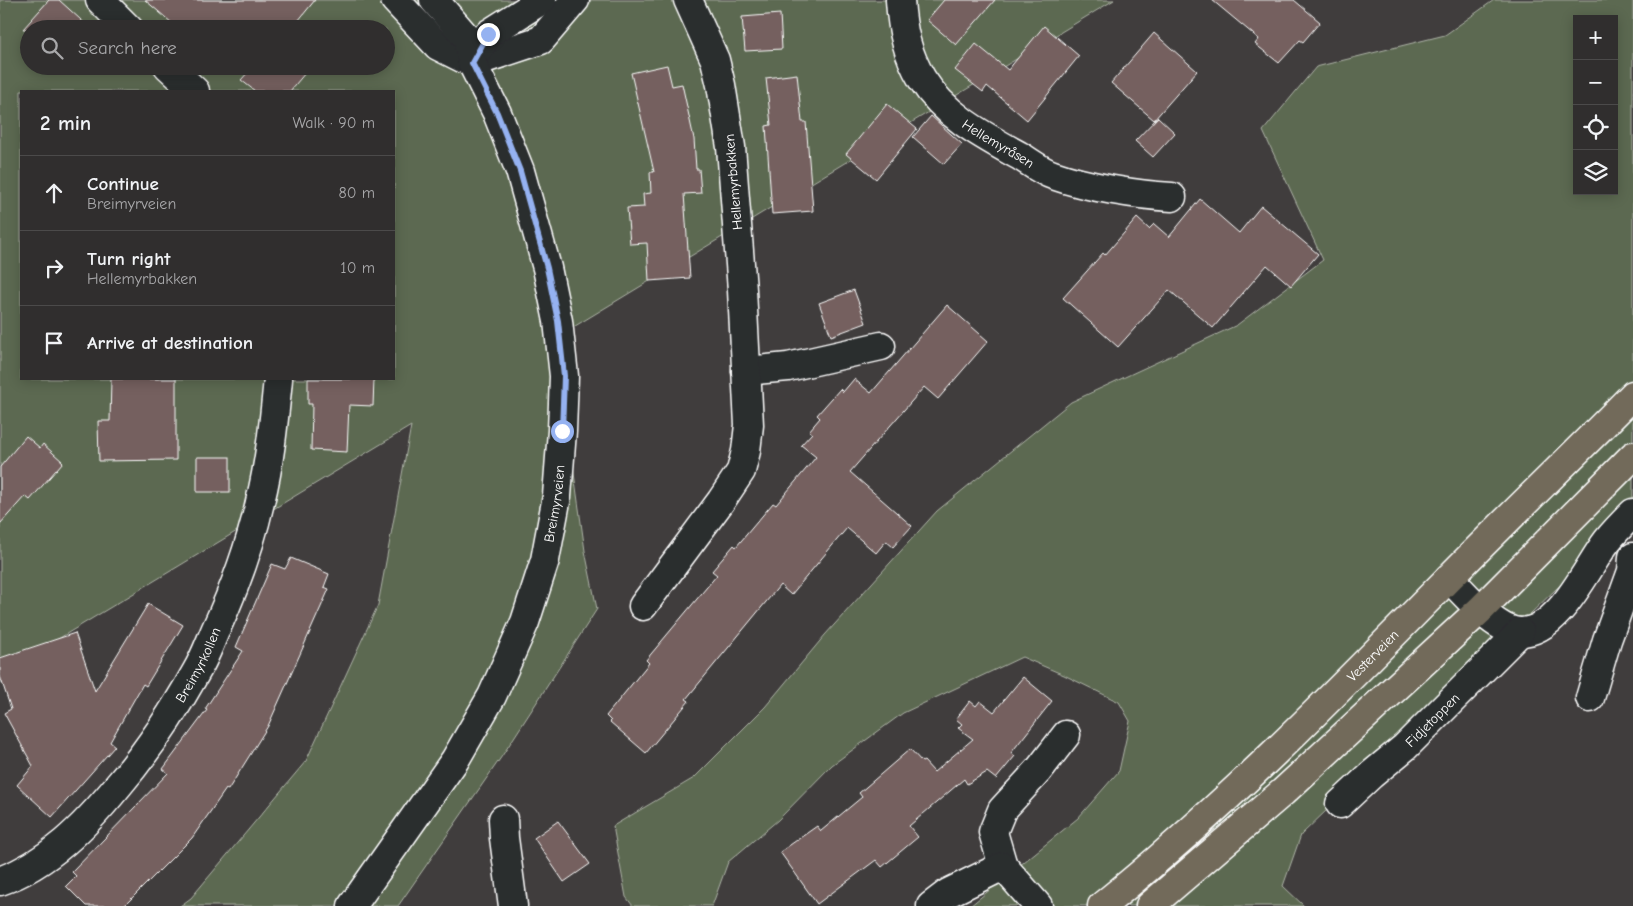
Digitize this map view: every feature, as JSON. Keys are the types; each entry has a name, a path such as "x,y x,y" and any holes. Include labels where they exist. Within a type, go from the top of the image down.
{"highway":[{"name":"Vesterveien","path":"1102,906 1138,877 1261,766 1633,395"},
{"path":"1150,906 1283,792 1480,610 1633,456"}],"street":[{"path":"100,0 120,20"},
{"path":"395,0 438,46 472,63 540,40 575,0"},
{"name":"Breimyrveien","path":"352,906 455,760 492,696 525,622 545,560 557,496 564,376 558,321 547,268 520,171 497,113 472,63 467,38 434,0"},
{"path":"472,63 488,34 542,0"},
{"name":"Hellemyrbakken","path":"643,606 741,471 749,425 742,281 731,147 715,60 688,0"},
{"name":"Hellemyråsen","path":"900,0 902,28 909,52 923,80 948,110 971,128 1052,175 1100,187 1150,196 1172,197"},
{"path":"178,75 194,90"},
{"path":"746,371 788,367 881,346"},
{"name":"Breimyrkollen","path":"0,881 17,875 42,860 68,840 99,809 140,760 198,671 242,565 260,502 270,452 278,380"},
{"name":"Fidjetoppen","path":"1630,515 1633,550"},
{"name":"Fidjetoppen","path":"1340,804 1405,747 1520,632 1534,630 1546,624 1555,616 1568,600 1608,540 1630,515"},
{"path":"1590,698 1607,640 1632,571 1633,557"},
{"path":"1449,578 1480,610 1496,622 1520,632"},
{"path":"1038,906 1004,866 994,832 1002,810 1038,771 1066,735"},
{"path":"503,820 513,906"},
{"path":"931,906 948,893 1004,866"}],"green space":[{"path":"0,0 1114,0 547,343 560,374 585,551 597,609 502,756 398,906 180,906 191,898 306,761 378,605 411,426 0,674"},
{"path":"1494,0 1633,0 1633,520 1575,574 1557,588 1301,835 1283,886 1304,906 970,906 1078,818 1119,771 1130,721 1119,702 1022,657 903,713 832,765 778,820 728,862 712,906 633,906 626,897 613,826 694,778 765,707 825,635 937,511 1071,402 1237,325 1323,260 1263,131 1316,67 1445,35"}],"building":[{"path":"49,0 59,0 81,20 31,20"},
{"path":"145,0 315,0 299,20 168,20"},
{"path":"944,0 995,0 956,45 927,20"},
{"path":"1212,0 1294,0 1320,22 1303,42 1300,40 1279,63 1255,44 1259,39"},
{"path":"780,14 782,49 745,51 742,17"},
{"path":"1044,26 1079,56 1027,120 987,86 983,92 955,70 976,44 1008,70"},
{"path":"1154,33 1197,71 1154,120 1111,83"},
{"path":"667,65 672,86 682,84 694,139 696,169 699,169 701,193 684,194 690,278 649,281 647,243 630,244 627,208 644,207 643,194 651,193 650,172 654,172 631,73"},
{"path":"797,74 802,122 806,122 813,211 772,214 766,126 771,125 766,78"},
{"path":"246,75 303,75 291,90 254,90 241,80"},
{"path":"887,104 917,129 876,179 846,154"},
{"path":"931,116 962,144 944,164 913,137"},
{"path":"1158,117 1175,133 1153,157 1135,141"},
{"path":"1200,199 1239,233 1261,206 1318,254 1291,286 1267,265 1213,328 1169,290 1118,347 1063,298 1103,253 1105,255 1137,218 1149,229 1154,224 1169,237"},
{"path":"854,290 866,323 831,336 819,303"},
{"path":"947,305 988,341 938,399 924,387 850,472 912,526 893,547 886,541 876,553 847,528 791,595 780,585 686,699 689,701 646,753 610,722 606,716 649,663 646,660 717,575 712,571 734,545 736,547 773,503 776,505 816,457 801,445 812,433 809,431 820,418 817,415 840,389 843,392 854,379 871,393"},
{"path":"111,380 176,380 176,460 99,461 98,421 110,421"},
{"path":"308,380 374,380 373,406 349,405 347,452 311,450 312,404 308,404"},
{"path":"26,436 40,448 43,444 63,462 30,500 25,496 0,524 0,467"},
{"path":"197,457 230,457 230,492 197,492"},
{"path":"291,558 329,574 324,587 329,589 268,726 228,790 226,789 192,838 124,906 86,906 66,886 76,876 72,872 168,773 163,769 207,710 205,709 243,651 236,647 272,564 285,569"},
{"path":"148,604 183,625 146,686 143,684 110,742 115,746 52,817 17,785 33,766 4,713 11,709 0,676 0,658 75,633 95,691"},
{"path":"1023,677 1052,701 1011,753 1015,756 996,779 987,772 967,784 964,779 909,826 918,837 882,867 876,860 817,904 780,852 817,826 821,831 862,797 859,793 910,749 934,772 973,739 958,728 962,724 956,719 970,701 976,706 980,701 994,712"},
{"path":"558,821 590,864 564,882 534,838"}],"route":[{"path":"488,34 472,63 497,113 520,171 547,268 558,321 564,376 562,431"}]}
